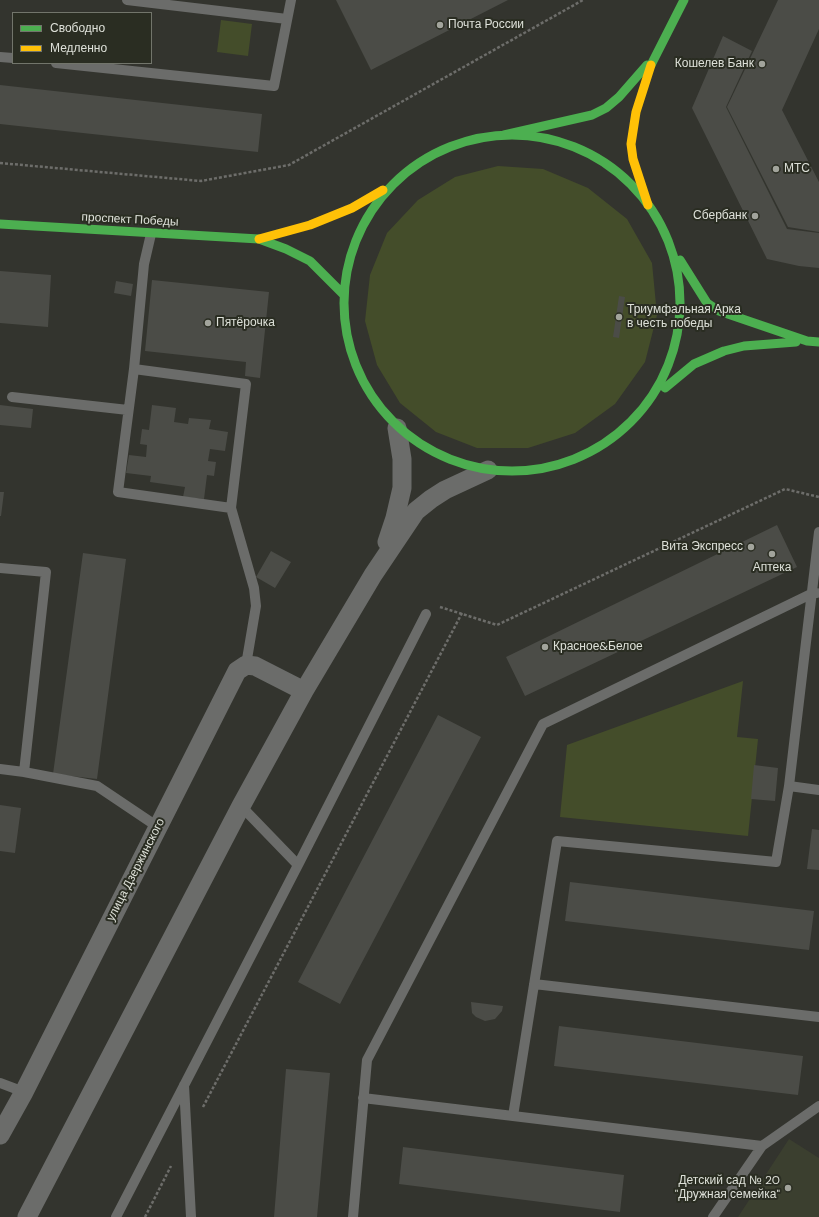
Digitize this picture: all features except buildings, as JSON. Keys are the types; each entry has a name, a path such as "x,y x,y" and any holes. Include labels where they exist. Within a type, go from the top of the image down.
{"main road":[{"path":"684,0 654,57 636,112 631,144 633,159 648,205 661,229 707,303 719,311 807,341"},
{"path":"654,57 619,98 599,112 582,119 467,141 447,148 426,158 388,188 372,210 360,231 350,256 343,294 346,340 358,374 397,428 439,457 488,470 515,470 561,462 602,443 637,416 649,403 694,364 724,351 744,346 807,341 819,342"},
{"path":"504,135 546,139 603,160 648,205"},
{"name":"проспект Победы","path":"259,239 310,225 352,208 388,188"},
{"name":"проспект Победы","path":"0,224 151,234 259,239 286,249 310,261 343,294"},
{"path":"649,403 666,377 675,358 682,334 683,306 676,269 661,229"}],"street":[{"path":"378,566 395,518 402,488 402,459 397,428"},
{"path":"27,1217 241,806 304,691 378,566 416,511 445,490 488,470"},
{"path":"246,665 255,666 304,691"},
{"name":"улица Дзержинского","path":"0,1135 24,1092 237,671 246,665"}],"lane":[{"path":"127,0 287,19"},
{"path":"65,64 274,86 291,0"},
{"path":"0,57 12,58"},
{"path":"151,234 144,264 134,369 118,492 231,508"},
{"path":"134,369 246,384 231,508 254,588 256,606 246,665"},
{"path":"12,397 128,410"},
{"path":"513,1116 557,841 776,862 789,786 808,632 816,593 819,532"},
{"path":"0,568 46,572 24,772"},
{"path":"353,1217 367,1060 543,724 816,593"},
{"path":"116,1217 426,614"},
{"path":"808,632 819,634"},
{"path":"0,769 97,786 158,827"},
{"path":"789,786 819,790"},
{"path":"241,806 298,864"},
{"path":"534,984 819,1017"},
{"path":"0,1083 24,1092"},
{"path":"184,1084 191,1217"},
{"path":"363,1098 762,1146"},
{"path":"713,1217 762,1146 819,1106"}],"path":[{"path":"0,163 201,181 289,166 583,0"},
{"path":"435,605 497,625 785,489 819,497"},
{"path":"202,1108 462,613"},
{"path":"145,1217 187,1137"}],"shaded area":[{"name":"Детский сад № 20 \"Дружная семейка\"","path":"789,1139 819,1158 819,1217 738,1217"}],"green space":[{"path":"221,20 252,24 248,56 217,52"},
{"path":"498,166 543,169 588,188 627,219 652,263 657,315 645,362 615,404 575,433 528,448 477,448 436,432 400,403 377,365 365,321 370,275 387,233 418,200 455,177"},
{"path":"743,681 737,737 758,739 748,836 560,817 567,745"}],"traffic: fast":[{"path":"651,65 684,0"},
{"path":"504,135 592,115 606,108 619,97 647,65"},
{"path":"512,135 545,138 576,148 605,163 631,184 652,210 667,239 677,270 680,303 677,336 667,367 652,396 631,422 605,443 576,458 545,468 512,471 479,468 448,458 419,443 393,422 372,396 357,367 347,336 344,303 347,270 357,239 372,210 393,184 419,163 448,148 479,138 512,135"},
{"path":"0,224 259,239 286,249 310,261 343,294"},
{"path":"680,260 707,303 719,311 807,341 819,342"},
{"path":"665,388 694,364 724,351 744,346 796,342"}],"traffic: slow":[{"path":"648,205 633,159 631,144 636,112 651,65"},
{"path":"259,239 310,225 352,208 383,190"}],"place":[{"name":"Почта России","path":"440,25"},
{"name":"Кошелев Банк","path":"762,64"},
{"name":"МТС","path":"776,169"},
{"name":"Сбербанк","path":"755,216"},
{"name":"Триумфальная Арка в честь победы","path":"619,317"},
{"name":"Пятёрочка","path":"208,323"},
{"name":"Вита Экспресс","path":"751,547"},
{"name":"Аптека","path":"772,554"},
{"name":"Красное&Белое","path":"545,647"},
{"name":"Детский сад № 20 \"Дружная семейка\"","path":"788,1188"}]}
